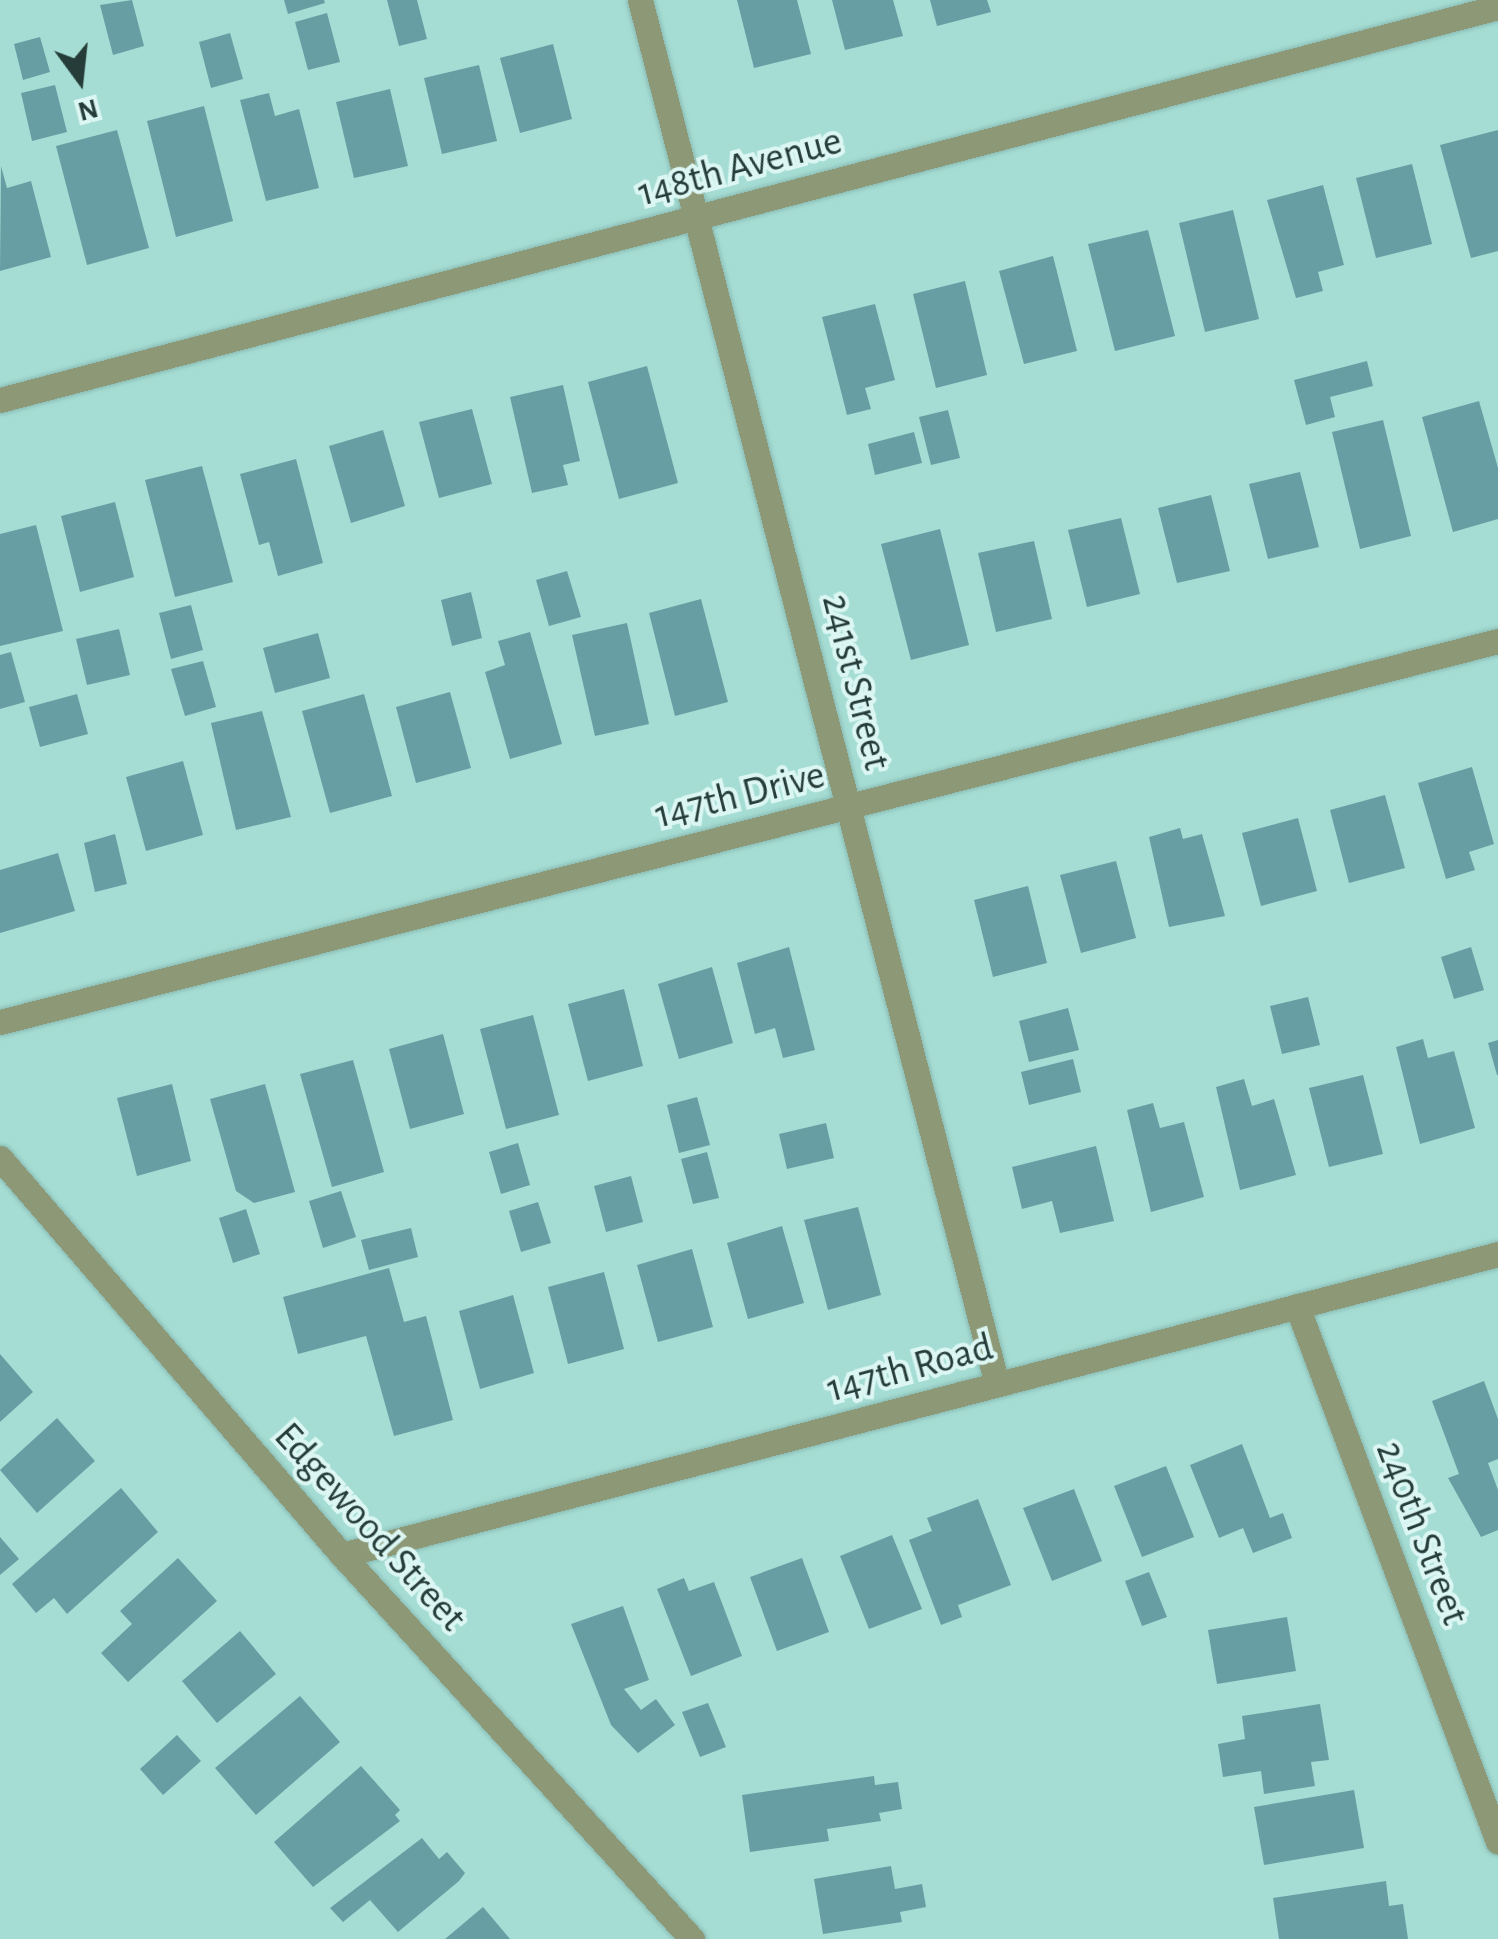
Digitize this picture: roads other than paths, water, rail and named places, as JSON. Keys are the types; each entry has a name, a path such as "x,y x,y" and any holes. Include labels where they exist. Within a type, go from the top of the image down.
{"street":[{"name":"241st Street","path":"640,0 997,1384"},
{"name":"148th Avenue","path":"0,400 1498,7"},
{"name":"147th Drive","path":"0,1022 1498,641"},
{"name":"Edgewood Street","path":"0,1158 342,1555 692,1939"},
{"name":"147th Road","path":"342,1555 1498,1254"},
{"name":"240th Street","path":"1297,1306 1498,1842"}]}
